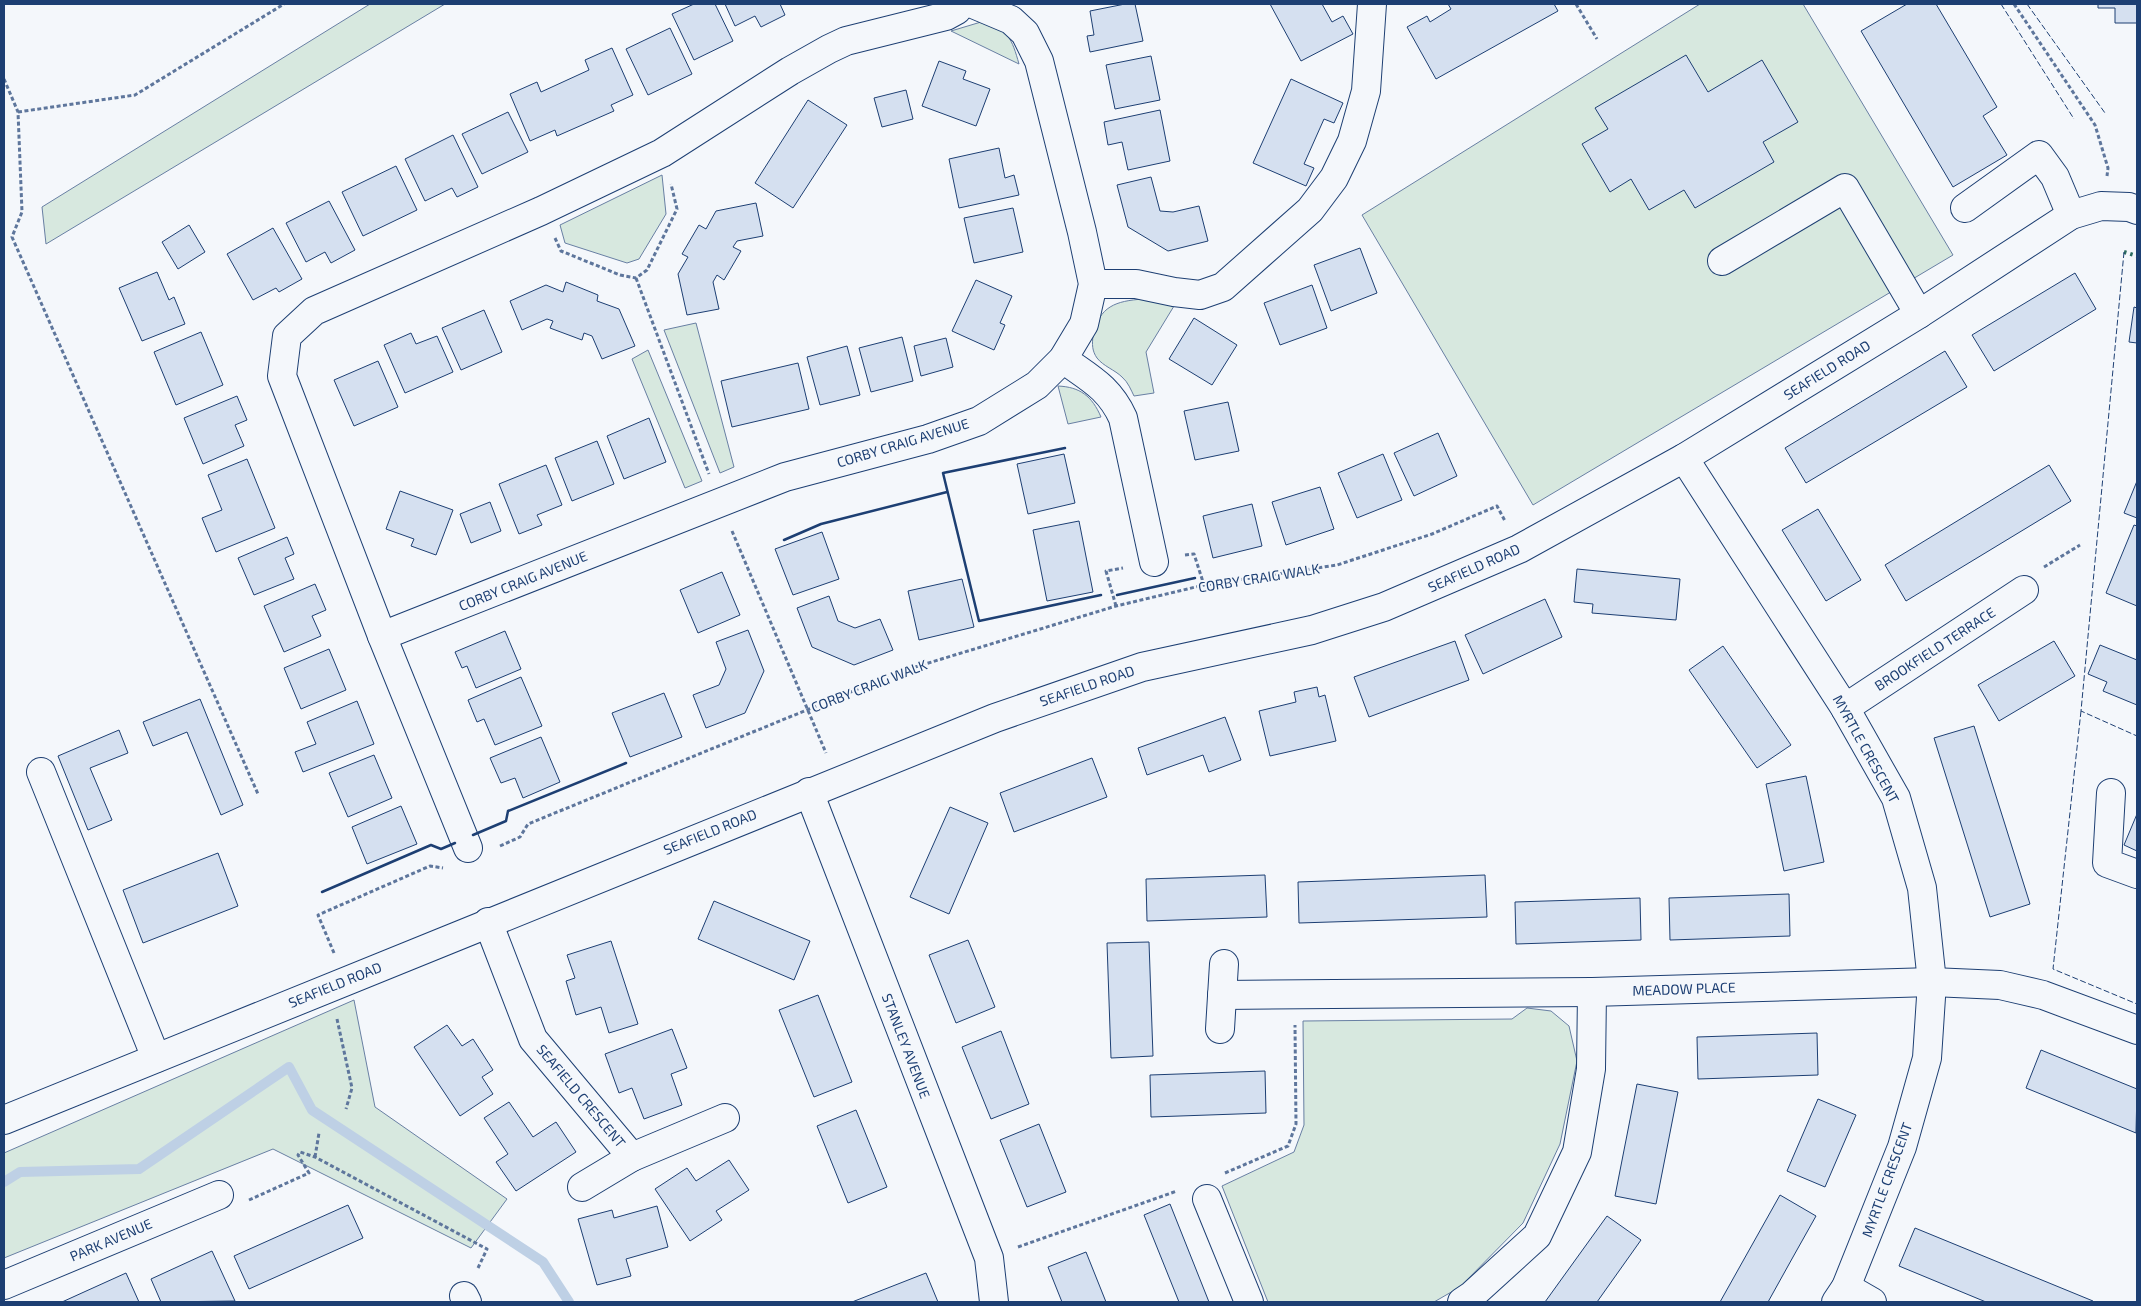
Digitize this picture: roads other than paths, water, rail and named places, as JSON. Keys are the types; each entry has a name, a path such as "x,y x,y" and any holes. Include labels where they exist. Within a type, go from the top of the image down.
{"street":[{"path":"468,848 382,636 282,376 286,336 314,311 541,211 662,153 790,71 829,49 846,41 946,16 957,10 961,4"},
{"name":"CORBY CRAIG AVENUE","path":"382,636 784,477 928,439 979,421 1037,385 1063,359 1084,324 1092,284 1082,232 1039,62 1024,32 1011,20 973,4"},
{"path":"1092,284 1136,284 1200,295 1223,287 1310,210 1334,178 1352,141 1366,91 1372,4"},
{"path":"1964,208 2039,155 2055,177 2071,215"},
{"path":"1722,261 1845,188 1919,314"},
{"name":"SEAFIELD ROAD","path":"4,1120 337,983 995,718 1142,667 1312,630 1384,607 1519,549 1684,458 1919,314 2071,215 2102,206 2130,207 2137,210"},
{"path":"1063,359 1105,389 1115,401 1123,418 1154,562"},
{"name":"MYRTLE CRESCENT","path":"1684,458 1845,708 1896,798 1922,888 1932,982 1926,1058 1902,1147 1841,1295"},
{"name":"BROOKFIELD TERRACE","path":"1845,708 2024,590"},
{"path":"41,772 156,1058"},
{"name":"STANLEY AVENUE","path":"809,792 989,1258 994,1302"},
{"path":"2111,793 2107,863 2137,874"},
{"name":"SEAFIELD CRESCENT","path":"488,922 533,1038 632,1157"},
{"path":"1220,1029 1224,964"},
{"name":"MEADOW PLACE","path":"1222,995 1592,992 1932,982 2000,985 2043,995 2137,1030"},
{"path":"1462,1302 1537,1236 1577,1152 1591,1069 1592,992"},
{"name":"SEAFIELD CRESCENT","path":"582,1187 632,1157 725,1118"},
{"path":"1196,1194 1249,1302"},
{"name":"PARK AVENUE","path":"4,1285 219,1195"},
{"path":"1841,1295 1872,1302"}],"waterway":[{"path":"4,1182 20,1172 139,1169 289,1067 312,1110 543,1262 569,1302"}]}
